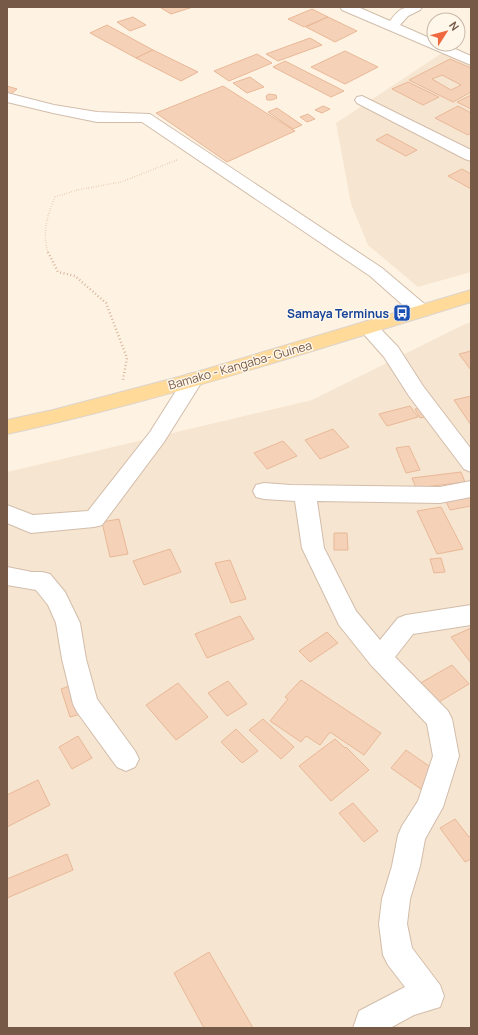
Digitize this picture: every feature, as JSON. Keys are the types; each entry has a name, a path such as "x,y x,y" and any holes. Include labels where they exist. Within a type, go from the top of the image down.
{"main road":[{"name":"Bamako - Kangaba- Guinea","path":"7,427 53,417 193,380 471,296"}],"street":[{"path":"347,7 471,62"},
{"path":"392,27 403,13 415,7"},
{"path":"7,97 52,109 97,117 145,117 376,272 421,311"},
{"path":"362,100 471,156"},
{"path":"368,327 391,352 416,391 471,464"},
{"path":"7,513 31,524 94,518 157,437 193,380"},
{"path":"264,491 305,493 440,494 471,489"},
{"path":"305,493 313,548 347,618 380,658 439,719 446,756 430,807 412,834 406,866 396,899 393,924 398,955 429,996 409,1001 370,1022 368,1028"},
{"path":"7,576 32,581 42,581 56,599 68,624 74,659 86,704 126,759"},
{"path":"380,658 406,625 471,615"}],"path":[{"path":"119,400 127,358 106,303 75,276 58,272 48,253 44,237 47,215 55,198 78,190 121,182 198,152"}],"shaded area":[{"path":"443,52 448,52 471,61 471,272 418,287 368,245 351,204 336,123"},
{"path":"471,322 471,1028 7,1028 7,472 312,400"}],"building":[{"path":"193,7 171,14 161,8"},
{"path":"312,9 328,17 304,27 288,19"},
{"path":"133,17 146,25 130,31 117,22"},
{"path":"328,17 357,31 335,42 306,27"},
{"path":"107,25 153,50 136,58 90,33"},
{"path":"310,38 322,45 278,61 266,54"},
{"path":"153,50 198,72 181,81 136,58"},
{"path":"345,51 378,67 345,84 311,67"},
{"path":"257,54 272,63 229,81 214,71"},
{"path":"450,59 471,68 471,92 453,102 409,80","holes":["442,75 461,85 451,90 432,79"]},
{"path":"285,61 344,91 331,97 273,67"},
{"path":"250,77 264,87 247,93 233,83"},
{"path":"408,82 439,97 423,105 392,89"},
{"path":"7,86 17,89 11,94 7,93"},
{"path":"223,86 295,131 227,162 156,113"},
{"path":"269,94 276,95 277,98 267,100 266,96"},
{"path":"471,95 471,109 457,102"},
{"path":"323,106 330,109 322,113 315,110"},
{"path":"458,106 471,113 471,133 468,135 435,118"},
{"path":"277,108 302,125 293,129 268,112"},
{"path":"308,114 315,119 307,122 300,117"},
{"path":"387,134 417,150 406,156 376,140"},
{"path":"462,169 471,174 471,189 448,176"},
{"path":"471,351 471,370 459,354"},
{"path":"471,396 471,425 454,400"},
{"path":"410,406 418,417 387,426 379,414"},
{"path":"425,407 430,416 420,418 415,409"},
{"path":"333,429 349,447 320,459 305,440"},
{"path":"283,441 297,456 267,469 254,453"},
{"path":"409,446 420,470 406,473 396,448"},
{"path":"461,472 465,482 416,488 412,478"},
{"path":"471,495 471,506 450,510 444,497"},
{"path":"441,507 463,549 437,554 417,511"},
{"path":"119,519 128,554 110,557 102,522"},
{"path":"334,533 347,533 348,550 334,550"},
{"path":"170,549 181,572 144,585 133,561"},
{"path":"441,558 445,572 434,573 430,559"},
{"path":"230,560 246,599 231,603 215,563"},
{"path":"240,616 254,639 207,658 195,634"},
{"path":"471,628 471,663 451,637"},
{"path":"327,632 338,643 310,662 299,651"},
{"path":"452,665 469,684 434,705 417,685"},
{"path":"301,680 381,733 364,755 330,732 320,745 306,736 301,742 270,721 288,699 285,697"},
{"path":"228,681 247,704 227,716 208,693"},
{"path":"178,683 208,717 176,740 146,705"},
{"path":"75,684 85,713 70,717 61,689"},
{"path":"263,719 294,747 281,759 249,730"},
{"path":"236,729 258,751 242,763 221,742"},
{"path":"78,736 92,758 72,769 59,747"},
{"path":"335,739 345,748 346,747 369,770 331,801 299,766"},
{"path":"406,750 436,771 421,789 391,768"},
{"path":"38,780 50,805 7,827 7,795"},
{"path":"353,803 378,831 364,842 339,813"},
{"path":"455,819 469,837 471,836 471,859 465,862 440,828"},
{"path":"67,854 73,870 7,898 7,879"},
{"path":"209,952 253,1028 204,1028 174,973"}],"place":[{"name":"Samaya Terminus","path":"402,313"}]}
